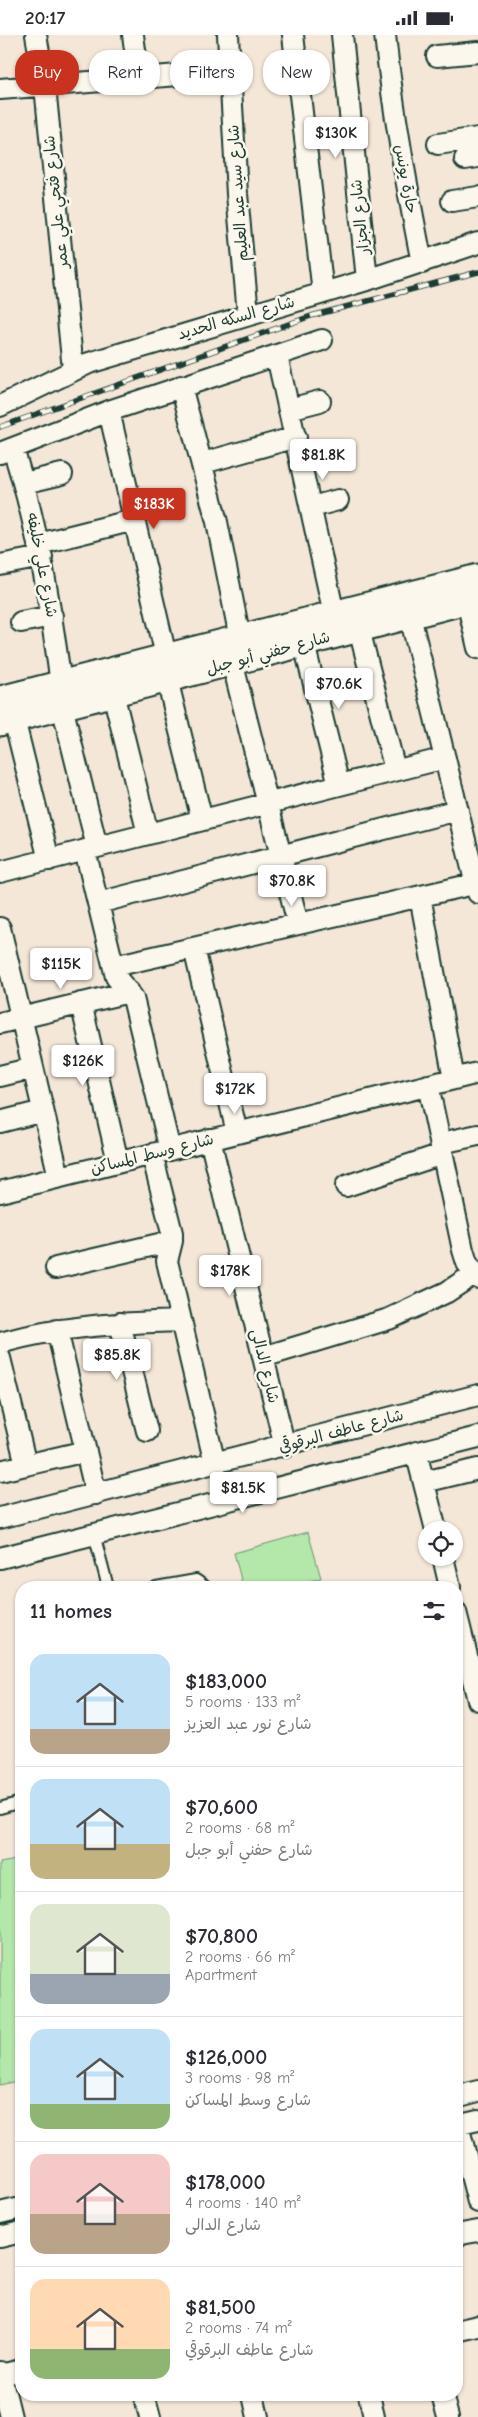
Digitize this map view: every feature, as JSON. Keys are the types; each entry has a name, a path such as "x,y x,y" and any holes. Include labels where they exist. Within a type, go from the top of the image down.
{"street":[{"name":"شارع فتحي علي عمر","path":"36,35 39,50"},
{"path":"134,35 136,50"},
{"name":"شارع سيد عبد العليم","path":"228,35 229,50"},
{"path":"293,35 323,293"},
{"name":"شارع الجزار","path":"342,35 367,280"},
{"name":"حارة يونس","path":"385,35 390,85 404,174 422,263"},
{"path":"437,56 478,52"},
{"path":"0,89 15,88"},
{"name":"شارع فتحي علي عمر","path":"46,95 73,370"},
{"name":"شارع سيد عبد العليم","path":"231,95 237,194 248,314"},
{"path":"438,144 478,138"},
{"path":"452,201 478,197"},
{"name":"شارع السكه الحديد","path":"0,407 73,370 117,354 367,280 478,243"},
{"path":"7,451 110,411 322,340"},
{"path":"276,356 312,507 334,614"},
{"path":"181,386 203,463 217,522 233,647 280,856 298,924"},
{"path":"289,409 320,401"},
{"path":"110,411 166,668 202,820"},
{"path":"203,463 296,437"},
{"name":"شارع علي خليفه","path":"7,451 24,483 41,550 62,695 91,849 98,903 120,983 133,998 161,1152 172,1241"},
{"path":"24,483 62,474"},
{"path":"312,507 338,500"},
{"path":"0,565 134,521"},
{"name":"شارع حفني أبو جبل","path":"5,714 62,695 166,668 334,614 478,577"},
{"path":"472,599 478,648"},
{"name":"شارع حفني أبو جبل","path":"233,647 304,644 472,599"},
{"path":"21,621 52,616"},
{"path":"114,966 420,896 477,886 466,818 445,757 410,616"},
{"path":"358,629 395,770"},
{"path":"304,644 339,785"},
{"name":"شارع حفني أبو جبل","path":"62,695 113,693 166,668"},
{"path":"113,693 148,834"},
{"path":"5,714 49,859"},
{"path":"0,872 445,757"},
{"path":"98,903 280,856 466,818"},
{"path":"420,896 454,1079"},
{"path":"0,928 5,972 21,1018 59,1177"},
{"path":"194,948 237,1133"},
{"path":"0,1023 129,992"},
{"path":"81,1003 118,1163"},
{"path":"0,1076 33,1068"},
{"name":"شارع وسط المساكن","path":"0,1192 478,1073"},
{"path":"263,1357 389,1319 476,1276 463,1250 428,1085"},
{"path":"0,1122 43,1111"},
{"path":"346,1186 478,1135"},
{"name":"شارع الدالى","path":"210,1139 285,1447"},
{"path":"56,1268 172,1241 167,1261 215,1464"},
{"path":"0,1343 57,1330 120,1323 181,1321"},
{"path":"120,1323 148,1431"},
{"path":"57,1330 96,1494"},
{"path":"0,1358 26,1465"},
{"name":"شارع عاطف البرقوقي","path":"0,1518 285,1447 478,1395"},
{"path":"0,1558 478,1437"},
{"path":"0,1471 86,1451"},
{"path":"416,1452 434,1521"},
{"path":"424,1482 478,1469"},
{"path":"445,1566 449,1581"},
{"path":"463,1641 478,1700"},
{"path":"463,2095 478,2091"},
{"path":"463,2124 478,2120"},
{"path":"463,2147 478,2202"},
{"path":"0,2213 15,2209"},
{"path":"463,2234 478,2231"},
{"path":"0,2237 15,2233"},
{"path":"463,2329 478,2326"},
{"path":"11,2417 0,2374 15,2371"},
{"path":"146,2401 150,2417"},
{"path":"254,2401 258,2417"},
{"path":"370,2401 374,2417"},
{"path":"444,2401 448,2417"}],"lane":[{"path":"94,1534 106,1581"},
{"path":"0,1808 15,1804"}],"green space":[{"path":"308,1532 321,1578 310,1581 241,1581 234,1553"},
{"path":"15,1860 15,2081 0,2085 0,1863"}],"railway":[{"path":"0,427 311,316 478,272"}]}
